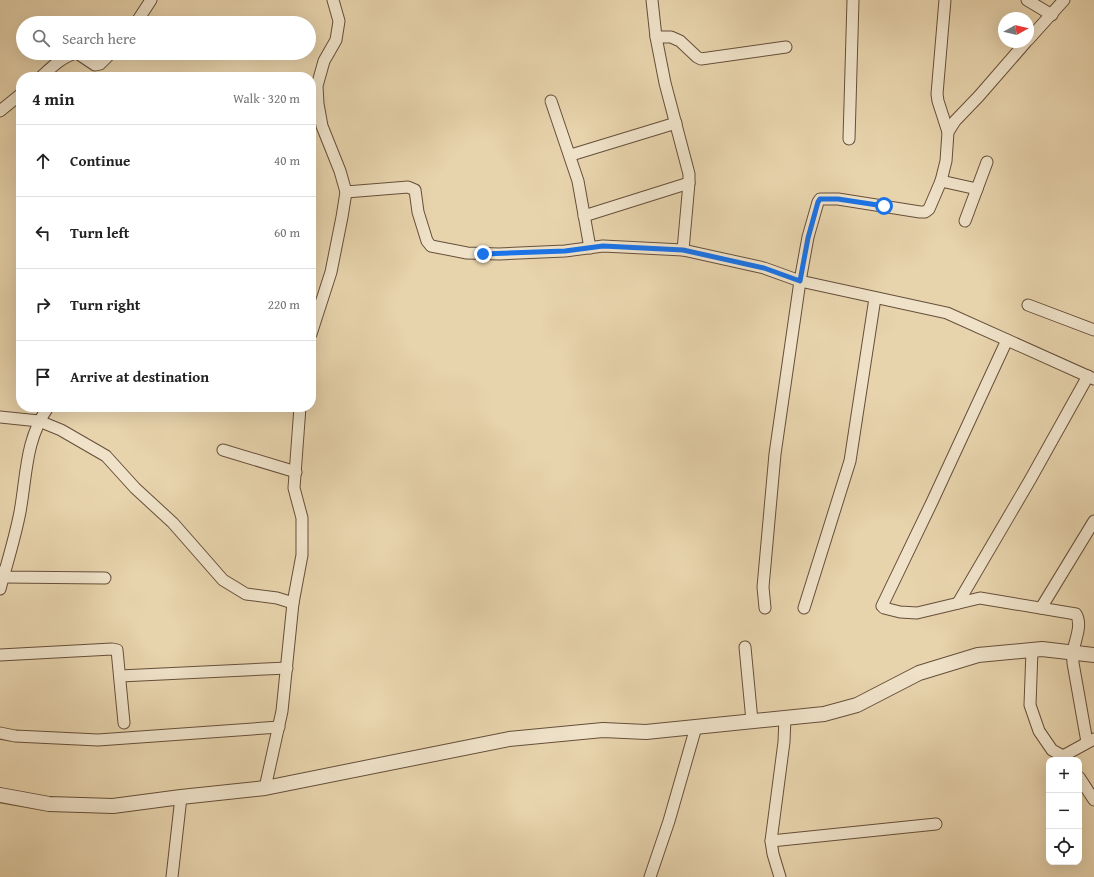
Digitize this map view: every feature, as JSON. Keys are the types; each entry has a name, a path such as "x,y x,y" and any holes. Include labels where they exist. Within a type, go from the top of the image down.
{"street":[{"path":"141,16 151,0"},
{"path":"316,93 324,61 336,40 339,21 332,0"},
{"path":"652,0 656,37 665,83 689,174 683,250"},
{"path":"849,138 853,0"},
{"path":"764,608 763,587 775,454 800,281 808,238 818,202 820,199 838,199 925,212 931,206 946,161 948,132 937,94 945,0"},
{"path":"1027,0 1052,14"},
{"path":"1034,33 1064,0"},
{"path":"656,37 671,37 680,41 701,59 786,47"},
{"path":"948,132 955,121 1021,48"},
{"path":"47,72 61,60"},
{"path":"87,60 95,65 100,64 104,60"},
{"path":"0,111 16,98"},
{"path":"552,101 578,181 590,248"},
{"path":"316,112 340,171 346,192 331,272 316,318"},
{"path":"570,155 676,123"},
{"path":"965,221 987,162"},
{"path":"940,181 977,189"},
{"path":"584,216 689,183"},
{"path":"346,192 408,187 415,190 418,212 427,241 432,246 467,253 499,254 565,251 603,246 683,250 764,268 800,281 947,313 1091,378 958,603"},
{"path":"804,608 850,461 875,298"},
{"path":"1028,305 1094,330"},
{"path":"1007,340 882,606 892,611 917,613 980,598 1076,614 1078,620 1077,637 1073,653 1073,663 1090,741 1066,757"},
{"path":"0,589 2,574 20,512 30,445 39,421 45,412"},
{"path":"265,788 282,712 293,603 302,555 302,518 294,488 300,412"},
{"path":"0,417 39,421 61,430 106,456 135,488 172,523 223,580 246,594 277,598 293,603"},
{"path":"223,450 296,472"},
{"path":"1041,608 1094,521"},
{"path":"2,574 105,578"},
{"path":"745,648 752,720"},
{"path":"0,655 112,649 117,650 124,723"},
{"path":"0,795 48,804 113,806 265,788 509,738 603,730 646,732 752,720 824,714 857,705 919,673 978,655 1042,649 1094,655"},
{"path":"1032,650 1030,705 1039,731 1052,750 1062,757"},
{"path":"120,676 287,668"},
{"path":"780,877 773,854 771,841 784,742 785,717"},
{"path":"650,877 669,821 696,726"},
{"path":"0,733 15,736 98,740 279,727"},
{"path":"1082,782 1094,800"},
{"path":"172,877 181,797"},
{"path":"771,841 936,824"}],"route":[{"path":"483,254 565,251 603,246 683,250 764,268 800,281 808,238 820,199 838,199 884,206"}]}
